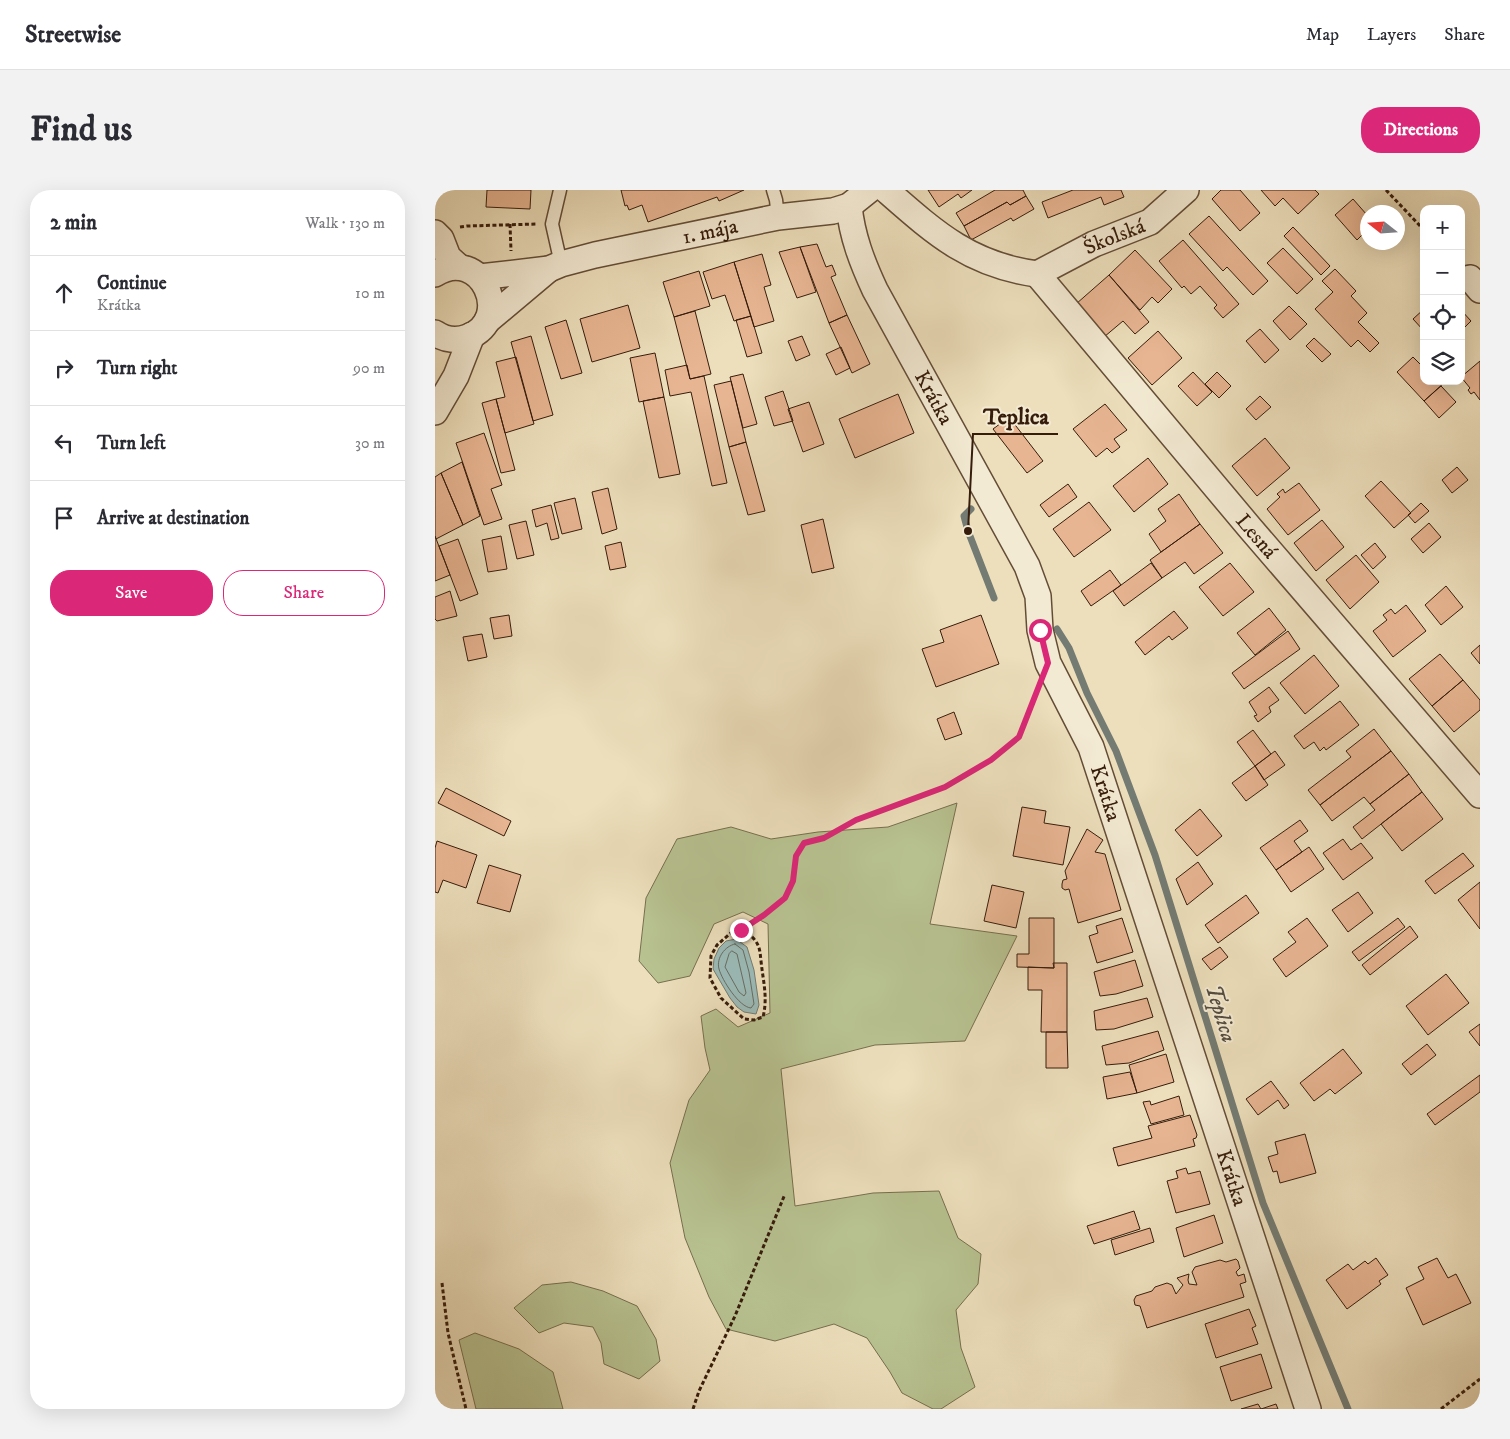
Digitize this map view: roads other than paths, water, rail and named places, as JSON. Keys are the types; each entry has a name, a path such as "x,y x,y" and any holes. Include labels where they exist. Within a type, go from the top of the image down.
{"street":[{"name":"1. mája","path":"435,274 447,268 469,272 555,266 595,255 778,217 833,211 849,206 869,190"},
{"path":"886,190 923,223 969,254 993,265 1017,272 1037,274"},
{"name":"Školská","path":"1037,274 1094,244 1150,222 1186,190"},
{"name":"Krátka","path":"849,206 856,244 875,290 1027,566 1038,596 1040,630 1048,663 1091,748 1308,1409"},
{"path":"435,412 491,309 491,297 487,286 448,257 441,239 445,231"},
{"name":"1. mája","path":"480,328 555,266"},
{"name":"Lesná","path":"1037,274 1256,535 1476,782"},
{"path":"435,334 451,340 462,339 480,328"}],"lane":[{"path":"555,266 552,224 559,190"},
{"path":"773,190 778,217"}],"water":[{"path":"736,939 747,947 754,970 759,1005 756,1014 744,1012 737,1007 713,969 714,959 719,948 726,941"}],"waterway":[{"name":"Teplica","path":"971,509 964,516 994,598"},
{"name":"Teplica","path":"1057,629 1069,648 1087,693 1116,751 1155,855 1263,1203 1348,1409"}],"place":[{"name":"Teplica","path":"968,531"}]}
